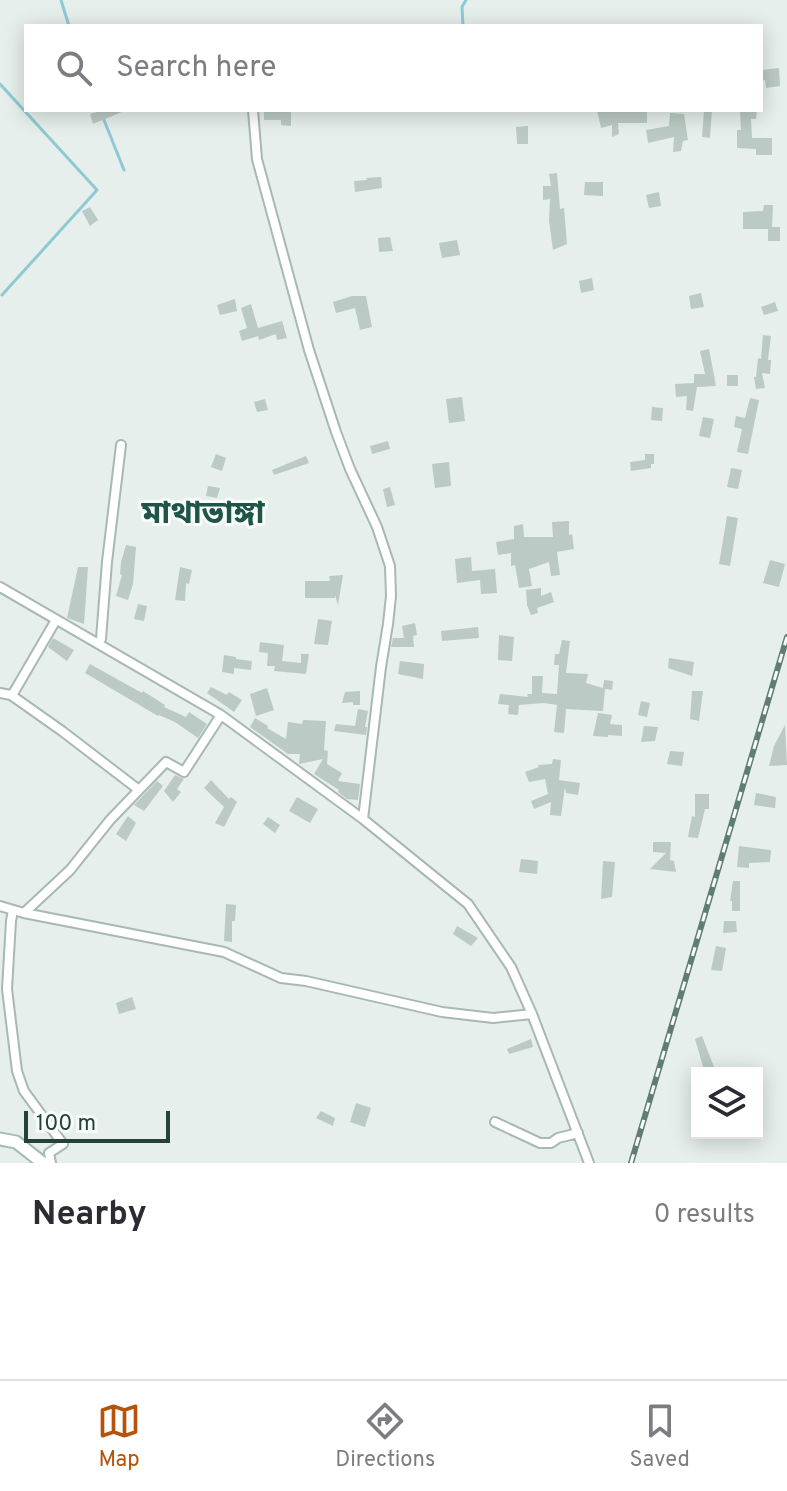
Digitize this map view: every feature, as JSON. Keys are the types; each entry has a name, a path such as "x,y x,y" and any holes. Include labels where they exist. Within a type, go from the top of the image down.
{"street":[{"path":"253,112 257,159 309,350 336,432 377,527 390,566 391,596 363,819"},
{"path":"101,639 121,445"},
{"path":"0,587 221,715 363,819 468,904 511,967 589,1163"},
{"path":"11,695 56,620"},
{"path":"0,693 11,695 139,790"},
{"path":"24,913 70,870 110,820 166,762 184,772 221,715"},
{"path":"0,906 224,952 281,978 442,1012 493,1018 532,1014"},
{"path":"13,910 7,989 17,1071 24,1091 63,1144 49,1153 51,1163"},
{"path":"495,1122 540,1143 551,1143 578,1133"},
{"path":"0,1139 16,1142 43,1163"}],"building":[{"path":"779,68 780,86 766,88 763,70"},
{"path":"96,112 122,112 93,124 90,114"},
{"path":"264,112 291,112 291,126 281,125 281,120 264,120"},
{"path":"597,112 647,112 647,123 618,123 619,134 612,137 612,125 601,128"},
{"path":"704,112 712,112 710,138 702,137"},
{"path":"740,112 757,112 756,119 751,119 752,138 772,138 772,155 756,155 756,149 737,148 737,130 741,130"},
{"path":"670,113 684,114 688,140 683,141 681,151 673,152 674,137 648,143 646,130 669,126"},
{"path":"528,126 528,144 517,144 516,127"},
{"path":"557,173 567,244 553,250 550,199 543,200 543,186 551,186 549,174"},
{"path":"381,177 382,188 355,192 354,181"},
{"path":"585,182 603,182 603,196 584,195"},
{"path":"659,192 661,206 649,208 646,195"},
{"path":"764,205 773,205 772,227 780,227 780,241 768,241 768,229 743,229 743,212 763,211"},
{"path":"90,207 98,220 90,226 82,211"},
{"path":"390,237 393,251 379,252 378,238"},
{"path":"457,240 460,255 442,258 439,243"},
{"path":"592,278 594,290 581,293 579,281"},
{"path":"701,293 704,307 691,309 689,296"},
{"path":"352,296 366,296 372,327 360,330 355,308 336,313 333,302"},
{"path":"235,299 237,311 220,315 217,305"},
{"path":"775,302 778,311 764,315 761,307"},
{"path":"251,304 258,328 282,321 287,338 277,340 276,334 259,340 258,336 242,341 239,331 247,328 241,308"},
{"path":"763,335 771,336 770,374 762,373 765,388 756,389 754,377 758,358 761,359"},
{"path":"709,349 716,386 697,387 693,411 686,410 687,396 676,397 675,384 694,383 694,374 705,374 700,351"},
{"path":"727,375 738,375 738,386 727,386"},
{"path":"462,397 465,421 449,423 446,399"},
{"path":"750,398 759,400 748,454 737,452 742,429 734,427 736,416 745,418"},
{"path":"265,399 268,410 257,412 254,402"},
{"path":"652,407 663,408 662,421 651,420"},
{"path":"703,417 714,419 710,438 699,436"},
{"path":"388,441 390,449 372,454 370,446"},
{"path":"216,454 226,458 222,471 211,467"},
{"path":"645,454 654,454 651,468 631,471 630,462 645,460"},
{"path":"306,456 309,463 274,475 272,470"},
{"path":"449,462 451,486 435,488 432,464"},
{"path":"731,468 742,470 738,489 727,487"},
{"path":"208,486 220,488 217,498 206,496"},
{"path":"390,487 395,505 387,507 383,489"},
{"path":"727,516 738,518 730,566 719,564"},
{"path":"569,521 569,535 572,534 574,549 557,552 560,575 551,576 549,562 529,569 532,586 519,588 515,565 511,566 511,553 498,555 496,542 514,539 514,526 523,524 524,537 553,537 552,522"},
{"path":"126,545 136,547 133,584 128,600 116,596"},
{"path":"471,557 472,571 495,569 497,593 481,594 480,580 457,583 455,559"},
{"path":"770,560 785,564 779,587 763,583"},
{"path":"78,567 88,567 84,624 67,618"},
{"path":"180,567 192,570 189,584 186,583 185,601 175,600"},
{"path":"343,575 338,605 335,595 335,598 305,598 305,581 330,581 329,576"},
{"path":"541,588 541,596 551,592 554,602 537,608 538,613 531,615 526,590"},
{"path":"138,604 147,606 144,621 134,619"},
{"path":"318,619 332,621 328,645 314,644"},
{"path":"415,623 417,635 413,636 414,647 391,647 393,638 404,638 402,626"},
{"path":"478,627 479,638 442,641 441,631"},
{"path":"499,635 514,637 512,661 498,660"},
{"path":"53,638 74,650 67,661 48,647"},
{"path":"562,640 570,641 566,673 588,674 586,683 603,688 604,680 613,681 612,690 605,689 603,711 566,709 564,733 554,732 557,705 519,705 518,715 508,714 509,705 498,704 500,694 528,697 527,694 532,694 532,676 543,676 542,693 557,694 559,665 554,665 555,654 559,654"},
{"path":"260,642 284,645 282,661 301,663 301,654 309,654 306,674 274,671 275,666 267,666 268,653 259,652"},
{"path":"224,655 252,661 251,670 234,668 234,674 222,672"},
{"path":"669,658 694,662 692,676 668,668"},
{"path":"400,661 424,664 423,679 398,674"},
{"path":"90,664 143,691 164,707 186,717 189,712 207,724 198,738 175,722 158,716 85,673"},
{"path":"211,687 242,700 234,712 207,693"},
{"path":"267,688 274,710 256,716 250,694"},
{"path":"360,691 360,705 342,703 345,692"},
{"path":"692,691 703,691 699,721 690,719"},
{"path":"641,701 650,703 647,717 638,715"},
{"path":"358,709 368,711 366,735 334,731 336,724 355,726"},
{"path":"598,713 612,715 610,724 622,725 622,736 593,736"},
{"path":"255,718 286,739 288,722 326,721 324,750 328,751 327,764 342,773 338,781 360,784 358,800 347,799 314,774 323,759 299,764 300,754 288,754 250,727"},
{"path":"785,725 787,765 769,766 774,746"},
{"path":"644,726 658,727 655,741 641,742"},
{"path":"670,751 684,752 682,766 667,764"},
{"path":"553,759 561,760 559,780 580,783 578,795 566,793 565,787 561,816 550,815 551,802 534,809 531,801 548,794 545,779 529,782 525,772 538,765 552,764"},
{"path":"175,775 184,779 177,789 181,792 173,802 164,791"},
{"path":"211,780 229,799 231,797 237,802 224,827 215,823 224,807 204,788"},
{"path":"157,781 163,786 144,811 134,805"},
{"path":"756,793 776,797 775,808 754,805"},
{"path":"695,794 709,794 709,809 705,809 698,838 688,837 692,816 695,817"},
{"path":"297,797 318,809 310,823 289,811"},
{"path":"128,816 136,823 126,841 116,834"},
{"path":"268,817 280,825 275,833 263,824"},
{"path":"653,842 671,842 670,860 674,861 676,872 650,869 666,853 653,852"},
{"path":"739,846 771,850 770,862 749,863 749,868 737,867"},
{"path":"521,859 538,861 537,874 519,872"},
{"path":"603,861 615,862 612,897 601,899"},
{"path":"733,881 740,881 740,911 732,911"},
{"path":"226,904 236,905 232,942 224,941"},
{"path":"724,921 736,921 737,932 723,933"},
{"path":"457,926 478,938 471,946 453,934"},
{"path":"716,946 726,948 722,971 711,970"},
{"path":"132,997 136,1009 119,1014 116,1003"},
{"path":"702,1036 714,1067 703,1067 695,1039"},
{"path":"531,1039 533,1047 509,1054 507,1049"},
{"path":"356,1103 371,1108 365,1127 350,1122"},
{"path":"321,1111 335,1118 333,1126 316,1118"}],"waterway":[{"path":"61,0 68,24"},
{"path":"463,24 462,7 466,0"},
{"path":"0,84 24,110"},
{"path":"2,295 97,190 26,112"},
{"path":"101,112 124,170"}],"railway":[{"path":"631,1163 787,637"}],"district":[{"name":"মাথাভাঙ্গা","path":"203,515"}]}
